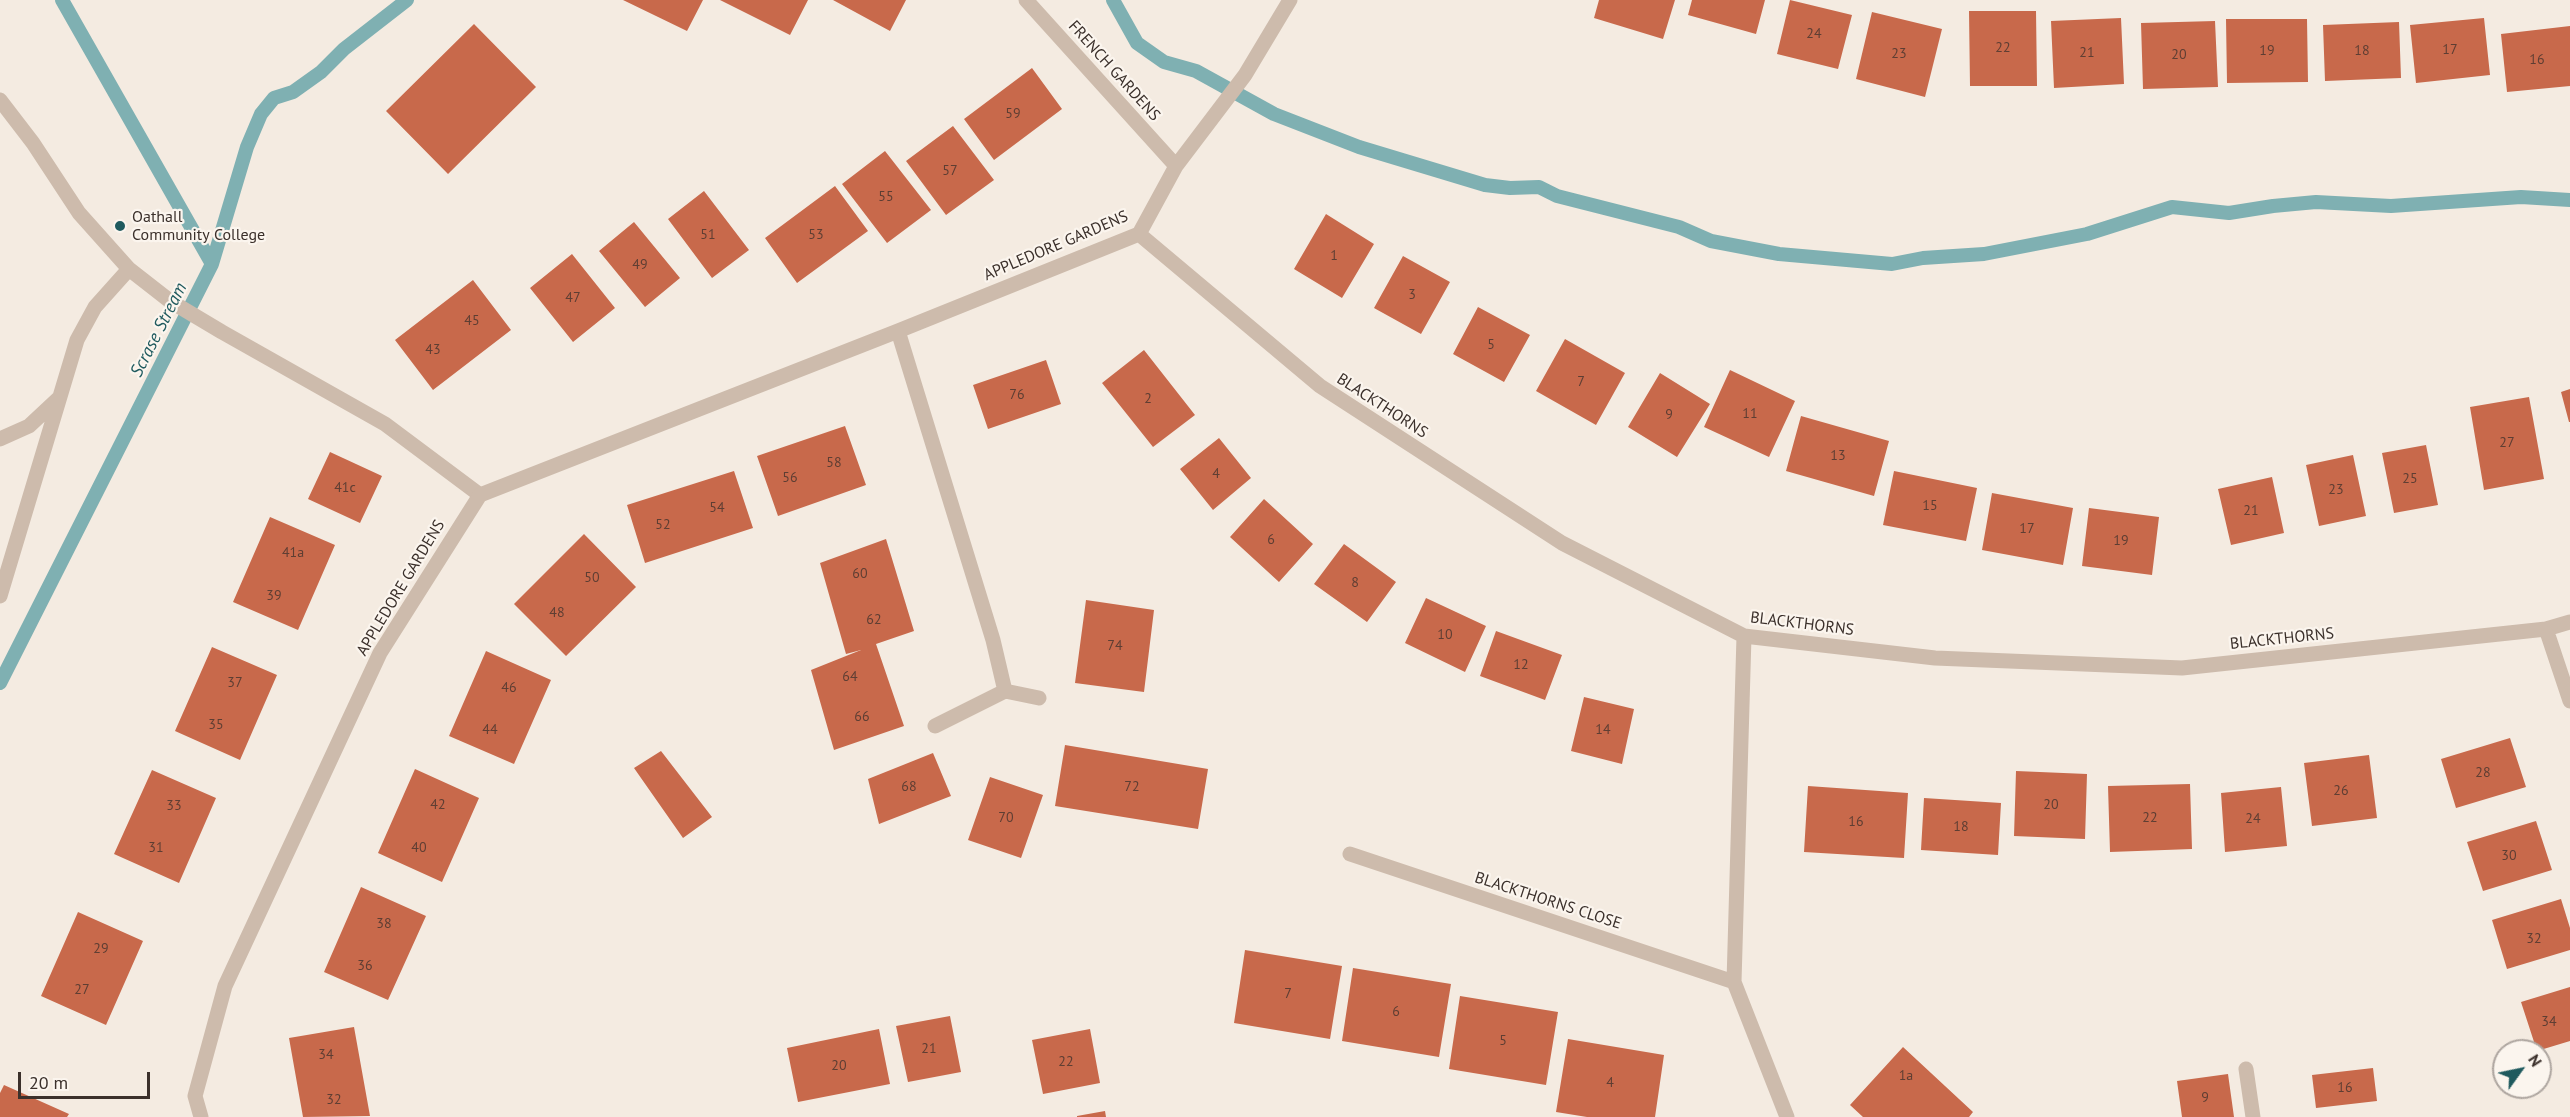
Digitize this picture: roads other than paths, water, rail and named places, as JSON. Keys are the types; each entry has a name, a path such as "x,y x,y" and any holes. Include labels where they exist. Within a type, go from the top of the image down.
{"street":[{"name":"FRENCH GARDENS","path":"1026,0 1176,166"},
{"name":"APPLEDORE GARDENS","path":"201,1117 195,1096 225,986 380,653 480,495 898,332 1139,234 1176,166 1245,75 1290,0"},
{"path":"0,100 33,143 79,213 129,269 170,301 385,424 480,495"},
{"name":"BLACKTHORNS","path":"1139,234 1320,386 1562,543 1744,636 1935,658 2182,668 2546,629 2570,622"},
{"path":"0,596 77,340 90,313 129,269"},
{"path":"898,332 993,640 1005,690"},
{"path":"0,439 29,426 59,398"},
{"path":"2546,629 2570,702"},
{"path":"1744,636 1734,982 1787,1117"},
{"path":"935,726 1005,690 1039,698"},
{"name":"BLACKTHORNS CLOSE","path":"1350,854 1734,982"},
{"path":"2246,1069 2253,1117"}],"waterway":[{"name":"Scrase Stream","path":"0,683 212,264 62,0"},
{"path":"212,264 247,147 261,114 274,98 293,92 321,72 344,49 407,0"},
{"path":"1113,0 1137,43 1164,62 1196,71 1274,114 1359,147 1485,185 1510,188 1539,187 1557,196 1679,227 1711,241 1779,254 1892,264 1923,258 1984,254 2087,234 2172,207 2229,213 2316,202 2391,206 2521,197 2570,200"}],"place":[{"name":"Oathall Community College","path":"120,226"}]}
